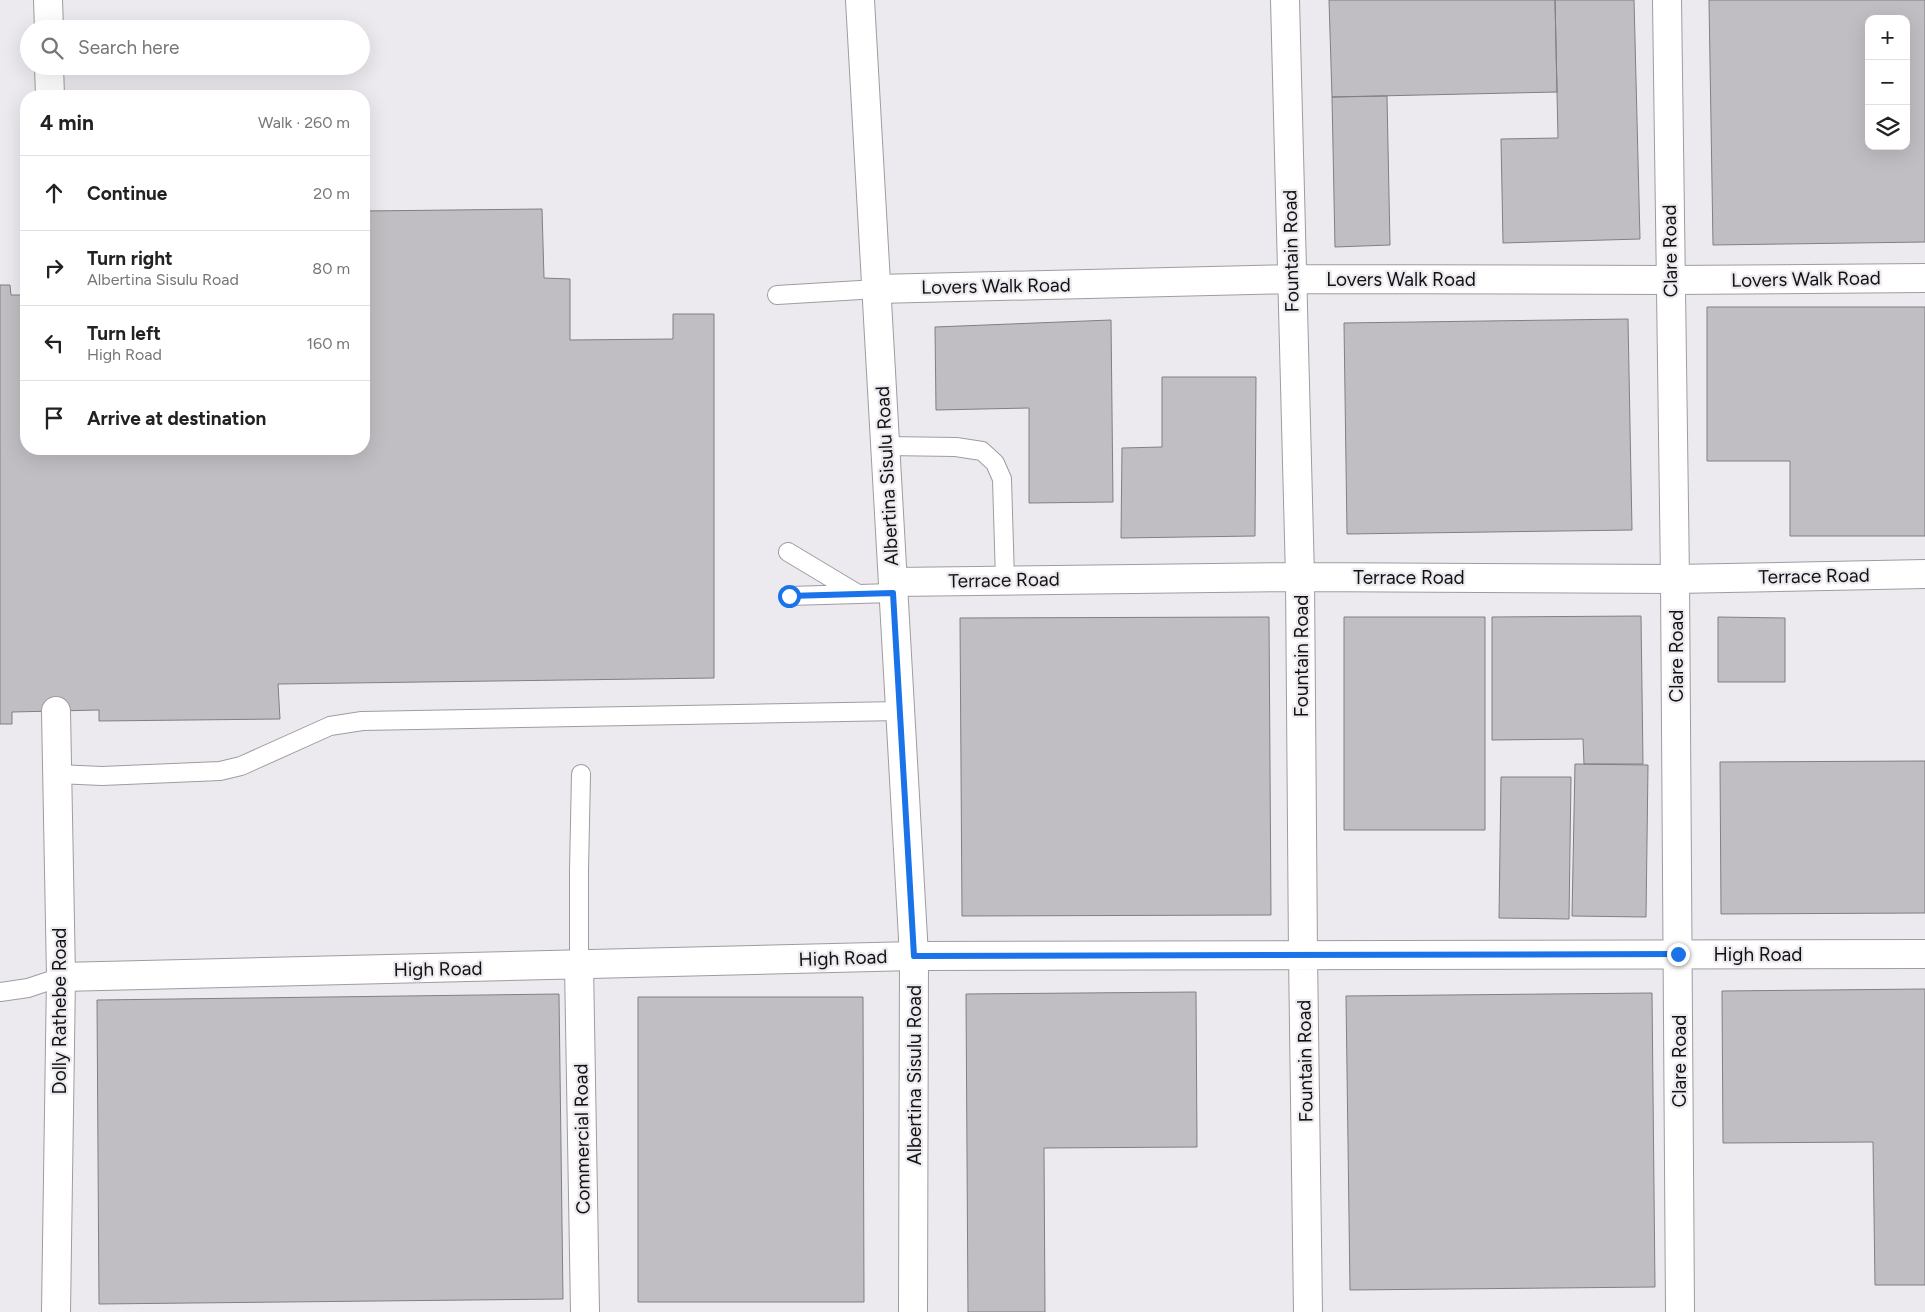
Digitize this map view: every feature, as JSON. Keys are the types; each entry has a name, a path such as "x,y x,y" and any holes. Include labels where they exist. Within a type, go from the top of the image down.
{"street":[{"path":"48,0 49,20"},
{"name":"Albertina Sisulu Road","path":"860,0 914,956 913,1312"},
{"name":"Fountain Road","path":"1285,0 1300,577 1308,1312"},
{"name":"Clare Road","path":"1667,0 1676,579 1680,1312"},
{"path":"49,75 50,90"},
{"name":"Lovers Walk Road","path":"877,289 1292,279 1670,280 1925,278"},
{"name":"Terrace Road","path":"893,587 1005,580 1300,577 1676,579 1925,574"},
{"name":"Dolly Rathebe Road","path":"56,711 61,977 56,1312"},
{"name":"High Road","path":"61,977 579,966 914,956 1925,954"},
{"name":"Commercial Road","path":"579,966 585,1312"}],"lane":[{"path":"777,296 877,289"},
{"path":"886,446 956,447 982,451 995,463 1002,479 1005,580"},
{"path":"788,552 858,594"},
{"path":"789,596 858,594 893,587"},
{"path":"57,774 102,776 220,771 241,766 330,726 362,721 900,711"},
{"path":"579,966 581,774"},
{"path":"0,992 28,988 61,977"}],"building":[{"path":"1329,0 1555,0 1557,92 1332,97"},
{"path":"1555,0 1634,0 1640,239 1503,243 1501,139 1558,138"},
{"path":"1709,0 1925,0 1925,242 1713,245"},
{"path":"1387,96 1390,245 1335,247 1332,97"},
{"path":"542,209 544,278 570,279 570,340 673,339 673,314 714,314 714,678 278,684 280,719 99,721 99,710 12,712 12,724 0,724 0,285 10,285 11,295 20,295 20,455 370,455 370,211"},
{"path":"1707,307 1925,307 1925,536 1790,536 1790,461 1707,461"},
{"path":"1628,319 1632,530 1347,534 1344,323"},
{"path":"1111,320 1113,502 1029,503 1029,408 936,410 935,327"},
{"path":"1162,377 1256,377 1255,536 1121,538 1122,448 1162,447"},
{"path":"1641,616 1643,764 1584,764 1583,739 1492,740 1492,617"},
{"path":"1269,617 1271,915 962,916 960,618"},
{"path":"1344,617 1485,617 1485,830 1344,830"},
{"path":"1718,617 1785,618 1785,682 1718,682"},
{"path":"1925,761 1925,913 1721,914 1720,762"},
{"path":"1575,764 1648,765 1646,917 1572,916"},
{"path":"1501,777 1571,777 1569,919 1499,918"},
{"path":"1925,989 1925,1285 1875,1285 1873,1142 1723,1143 1722,991"},
{"path":"1196,992 1197,1147 1044,1148 1045,1312 968,1312 966,994"},
{"path":"1652,993 1655,1287 1350,1290 1346,996"},
{"path":"559,994 563,1299 99,1304 97,1000"},
{"path":"638,997 863,997 864,1302 638,1302"}],"route":[{"path":"789,596 893,593 914,956 1678,954"}]}
